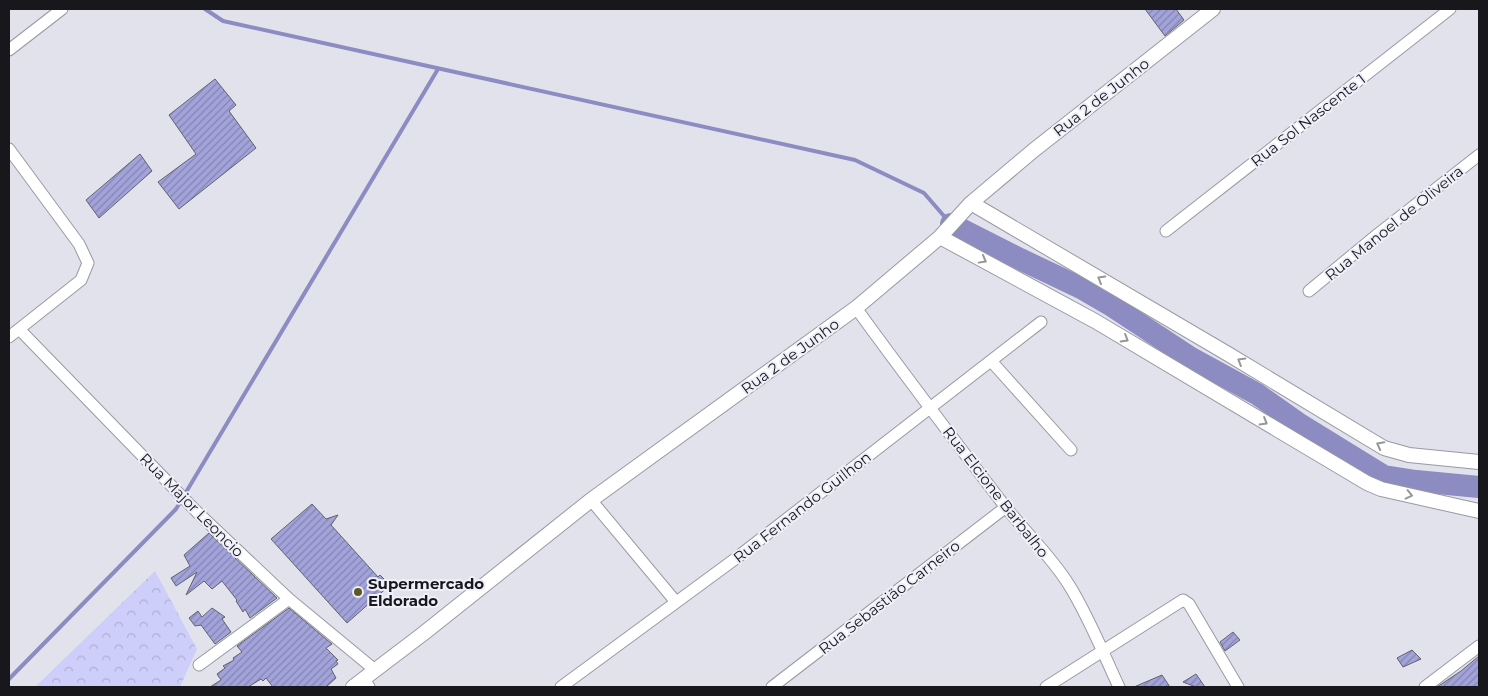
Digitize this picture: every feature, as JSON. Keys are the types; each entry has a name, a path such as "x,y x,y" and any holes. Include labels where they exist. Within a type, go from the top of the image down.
{"street":[{"path":"9,50 62,9"},
{"name":"Rua 2 de Junho","path":"365,681 591,500 856,308 940,237 971,203 1034,150 1213,9"},
{"name":"Rua Sol Nascente 1","path":"1166,231 1450,9"},
{"path":"9,149 79,244 88,263 81,280 9,337"},
{"name":"Rua Manoel de Oliveira","path":"1309,291 1479,155"},
{"path":"971,203 1384,448 1409,455 1479,462"},
{"path":"940,237 1094,321 1367,483 1381,489 1479,511"},
{"name":"Rua Elcione Barbalho","path":"856,308 1006,507 1068,584 1089,622 1119,687"},
{"name":"Rua Fernando Guilhon","path":"561,687 735,559 1042,322"},
{"name":"Rua Major Leoncio","path":"19,329 197,512 290,599 365,681"},
{"path":"992,362 1071,450"},
{"path":"591,500 676,602"},
{"name":"Rua Sebastião Carneiro","path":"772,687 1006,507"},
{"path":"199,665 290,599"},
{"path":"1046,687 1184,600 1189,604 1238,687"},
{"path":"1425,687 1479,646"}],"green space":[{"path":"155,571 197,649 180,687 35,687"}],"building":[{"path":"1145,9 1176,9 1184,20 1165,36"},
{"path":"215,79 236,105 229,111 256,148 179,209 158,182 196,154 169,115"},
{"path":"140,154 152,171 99,218 86,200"},
{"path":"312,504 326,519 338,515 331,525 378,577 380,575 390,585 347,623 271,539"},
{"path":"209,533 277,598 250,618 245,609 243,612 237,600 222,581 212,589 204,581 186,595 197,572 176,586 171,578 190,566 184,555"},
{"path":"212,608 225,617 222,619 231,632 215,644 201,625 195,626 189,618 198,611 202,617"},
{"path":"289,608 332,644 326,648 338,660 336,661 338,664 331,669 336,678 326,687 273,687 266,678 248,687 210,687 221,680 217,674 225,668 223,666 234,660 233,658 242,652 237,646"},
{"path":"1233,632 1240,640 1225,651 1220,642"},
{"path":"1412,650 1421,659 1403,667 1397,658"},
{"path":"1479,656 1479,687 1437,687 1461,671"},
{"path":"1196,674 1205,687 1196,687 1183,682"},
{"path":"1162,675 1170,687 1134,687"}],"waterway":[{"path":"205,9 223,21 855,160 924,193 950,223"},
{"path":"9,679 176,509 438,69"},
{"path":"951,224 1081,288 1112,306 1191,358 1257,394 1298,423 1384,476 1479,487"}],"place":[{"name":"Supermercado Eldorado","path":"358,592"}]}
